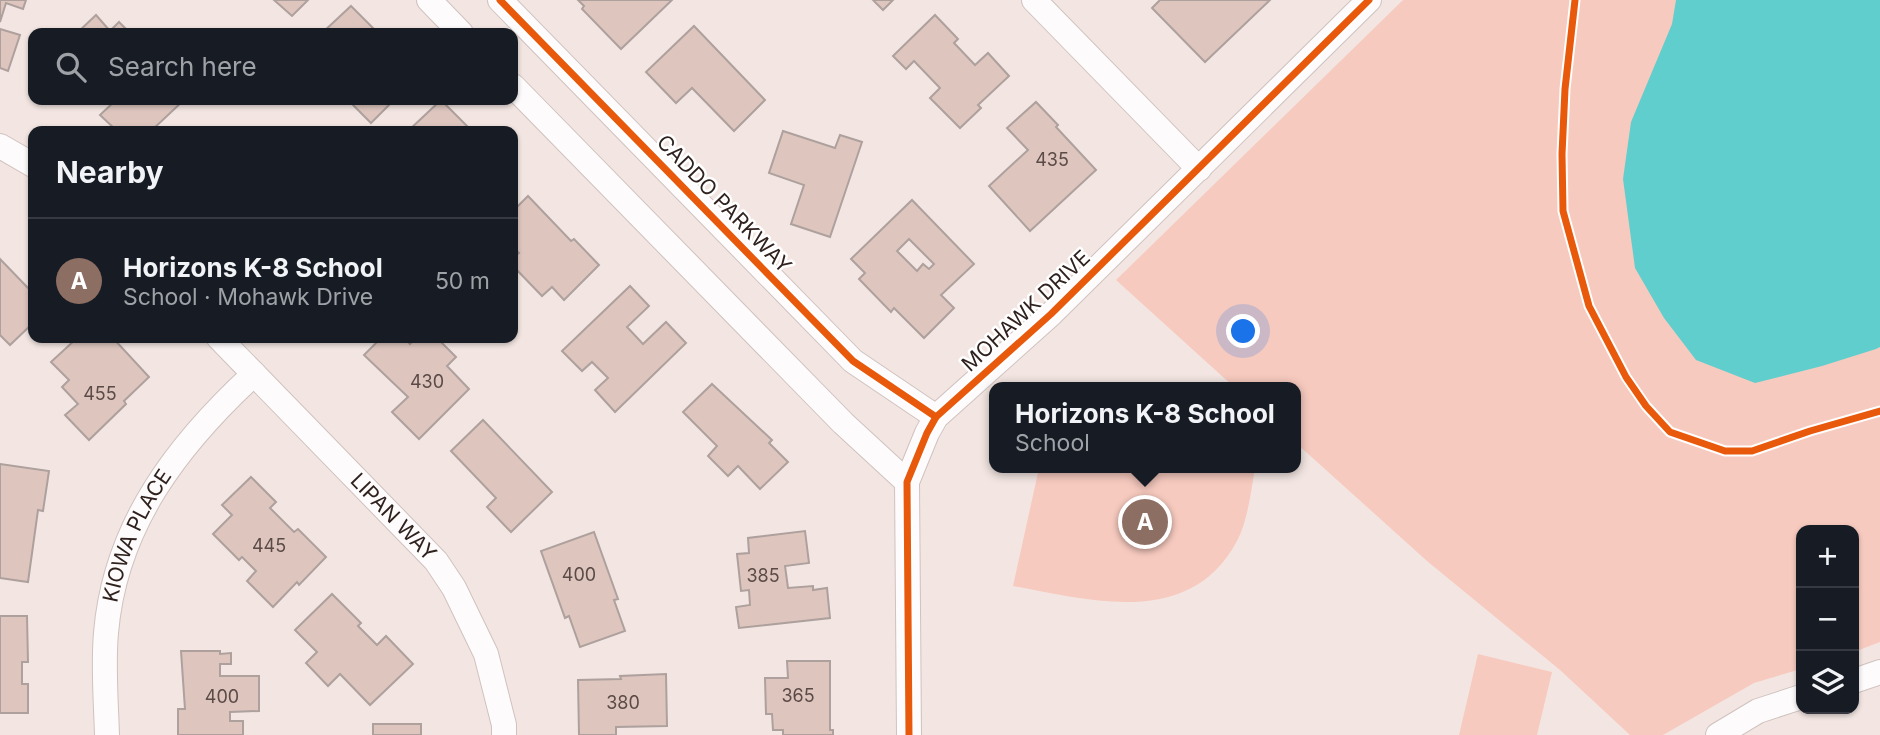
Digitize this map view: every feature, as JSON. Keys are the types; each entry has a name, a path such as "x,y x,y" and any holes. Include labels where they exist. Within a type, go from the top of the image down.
{"street":[{"path":"429,0 456,28"},
{"name":"CADDO PARKWAY","path":"500,0 853,361 936,417"},
{"path":"1034,0 1199,169"},
{"name":"MOHAWK DRIVE","path":"909,735 907,482 927,432 936,417 1051,314 1369,0"},
{"path":"518,91 843,423 907,482"},
{"path":"0,146 28,162"},
{"name":"LIPAN WAY","path":"224,343 442,570 454,588 486,654 504,725 504,735"},
{"name":"KIOWA PLACE","path":"107,735 106,632 118,567 136,520 177,456 227,399 254,374"},
{"path":"1859,679 1880,672"},
{"path":"1718,735 1758,711 1796,699"}],"shaded area":[{"path":"1403,0 1880,0 1880,642 1859,650 1859,525 1796,525 1796,670 1754,683 1663,735 1630,735 1560,670 1427,561 1301,448 1301,382 1228,382 1116,280"},
{"path":"1038,473 1254,473 1249,505 1237,541 1217,569 1194,587 1167,597 1137,602 1075,598 1013,586"},
{"path":"1478,654 1552,672 1537,735 1459,735"}],"water":[{"path":"1676,0 1880,0 1880,347 1822,366 1755,383 1696,360 1664,318 1635,268 1623,179 1631,122 1672,24"}],"building":[{"path":"0,0 26,0 23,9 6,3 0,22"},
{"path":"274,0 308,0 292,16"},
{"path":"578,0 672,0 621,49 582,9 584,6"},
{"path":"873,0 893,0 883,10"},
{"path":"1160,0 1270,0 1205,62 1152,8"},
{"path":"351,6 373,28 327,28"},
{"path":"96,15 107,28 82,28"},
{"path":"935,15 958,39 954,43 975,65 988,53 1009,76 978,105 981,108 960,128 930,98 940,88 914,61 906,69 893,56"},
{"path":"119,22 125,28 113,28"},
{"path":"694,26 765,100 734,131 692,88 676,103 646,72"},
{"path":"0,29 20,35 8,71 0,68"},
{"path":"1036,102 1096,170 1030,231 989,186 1028,150 1007,128"},
{"path":"111,105 179,105 156,126 112,126 100,115"},
{"path":"353,105 389,105 371,123"},
{"path":"436,105 446,105 467,126 413,126"},
{"path":"783,131 835,148 840,135 862,142 830,237 791,224 804,185 769,173"},
{"path":"528,196 571,241 574,239 599,265 564,300 552,287 542,296 518,271 518,206"},
{"path":"912,200 974,264 941,295 954,308 924,338 894,308 891,312 859,279 865,273 851,259","holes":["909,239 934,264 929,269 923,264 917,271 897,251"]},
{"path":"0,259 28,288 28,328 10,345 0,335"},
{"path":"630,286 649,306 627,327 643,344 666,322 686,343 615,412 595,390 608,378 592,362 582,371 562,351"},
{"path":"72,343 118,343 149,377 89,440 65,415 78,404 62,387 69,380 51,362"},
{"path":"376,343 442,343 456,357 447,366 469,389 419,439 392,412 408,397 364,355"},
{"path":"712,384 772,440 769,443 788,462 760,489 738,466 728,476 708,456 717,446 683,412"},
{"path":"483,420 552,492 511,532 487,507 496,498 451,451"},
{"path":"0,464 49,471 43,511 38,510 28,582 0,578"},
{"path":"251,477 276,502 270,508 294,532 298,529 326,557 273,607 247,581 256,571 242,557 239,560 213,534 232,515 222,505"},
{"path":"805,531 809,563 785,566 788,588 827,588 830,618 739,628 736,607 750,605 749,590 741,591 737,554 749,553 748,538"},
{"path":"594,532 618,599 614,600 625,631 580,647 569,616 565,618 541,551"},
{"path":"332,594 361,623 358,626 377,645 386,636 413,664 370,705 340,674 328,686 306,663 317,652 295,630"},
{"path":"0,616 27,616 28,662 22,662 22,684 28,684 28,713 0,713"},
{"path":"181,651 231,653 231,664 220,664 220,676 259,676 259,711 230,712 230,721 243,721 243,735 178,735 178,709 185,709"},
{"path":"787,661 830,661 830,730 833,730 833,735 783,735 783,730 773,730 772,714 766,714 765,678 788,678"},
{"path":"666,674 667,726 616,727 616,735 579,735 578,680"},
{"path":"373,724 421,724 421,735 373,735"}],"cycle path":[{"path":"500,0 853,361 936,417"},
{"path":"909,735 907,482 936,417 1051,314 1369,0"},
{"path":"1575,0 1565,89 1563,211 1589,306 1626,377 1646,406 1670,432 1725,451 1752,451 1880,411"}],"place":[{"name":"Horizons K-8 School","path":"1145,522"}]}
